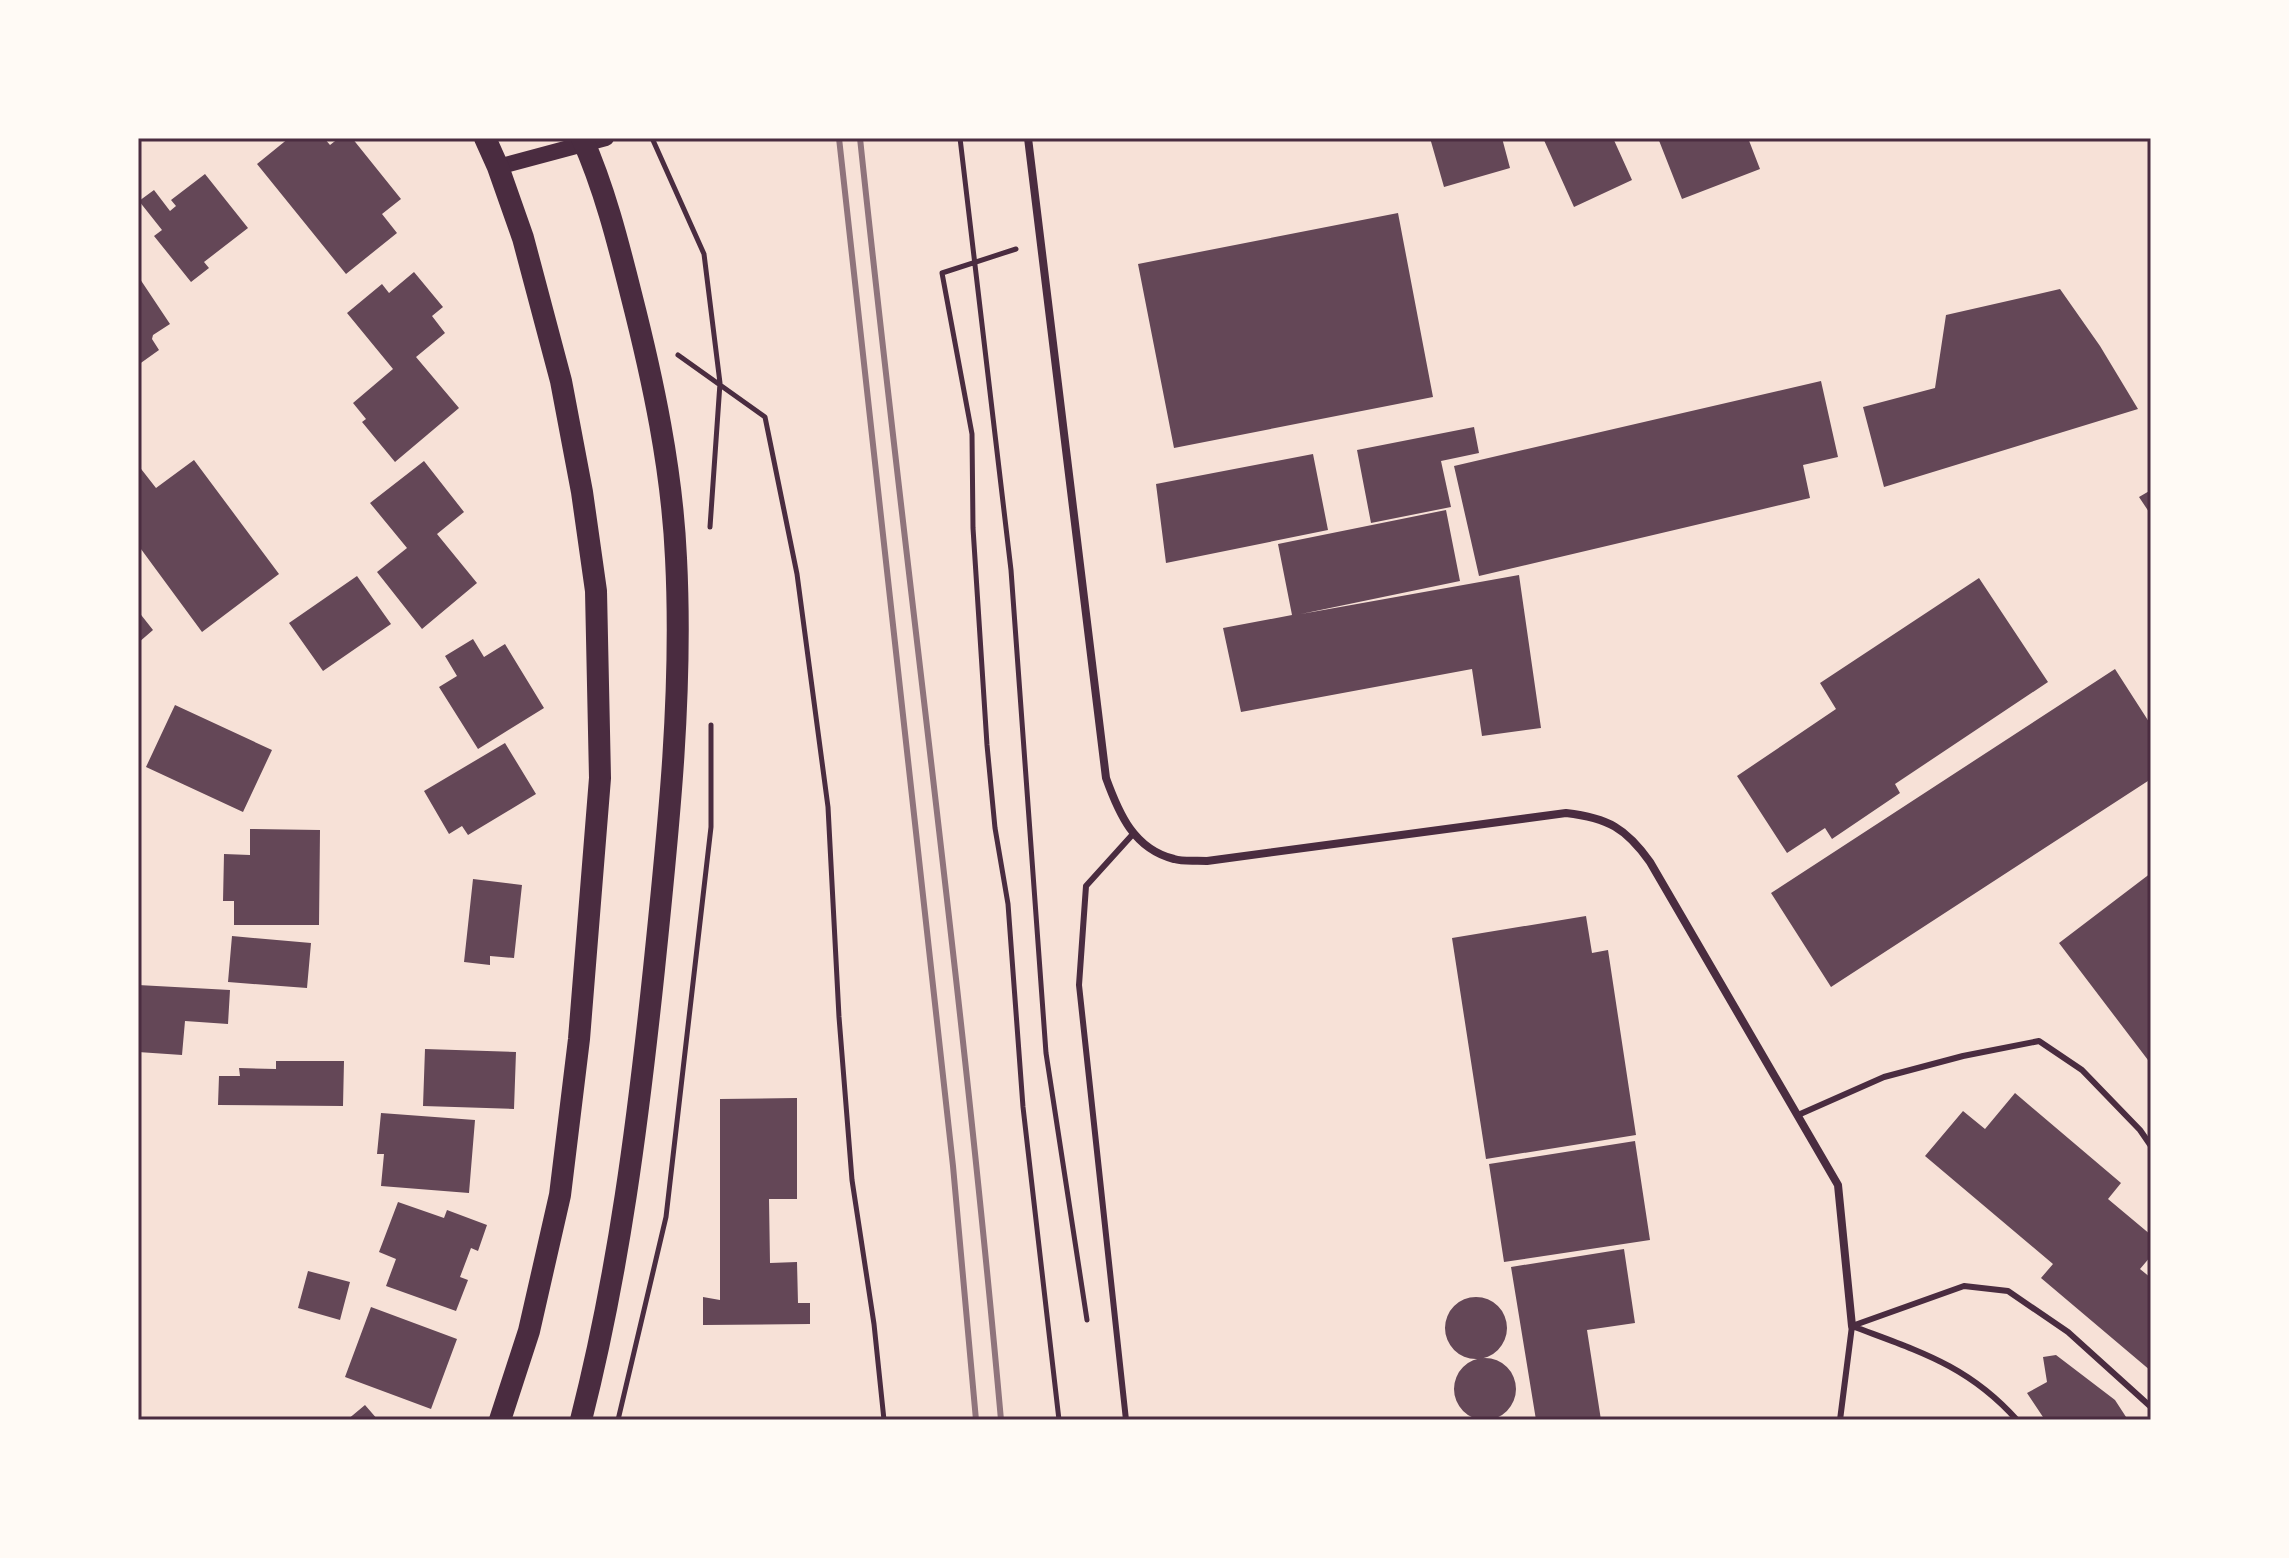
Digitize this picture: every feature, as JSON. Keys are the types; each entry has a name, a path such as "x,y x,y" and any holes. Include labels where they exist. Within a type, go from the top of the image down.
{"highway":[{"path":"485,138 523,238 561,381 582,492 596,591 600,778 579,1039 560,1195 529,1331 500,1420"},
{"path":"581,1420 614,1273 630,1182 672,774 678,660 676,555 662,431 641,330 591,140"}],"main road":[{"path":"498,167 591,140"}],"street":[{"path":"1028,138 1106,778 1118,812 1133,834 1153,850 1175,859 1207,861 1566,813 1596,817 1619,828 1636,842 1650,862 1838,1185 1852,1326"}],"lane":[{"path":"1126,1420 1079,985 1086,886 1133,834"},
{"path":"1798,1115 1884,1077 1963,1056 2039,1041 2082,1070 2140,1130 2151,1146"},
{"path":"1852,1326 1964,1286 2008,1291 2068,1332 2151,1407"},
{"path":"1840,1420 1852,1326"},
{"path":"1852,1326 1947,1362 1996,1396 2017,1420"}],"path":[{"path":"960,138 1011,570 1046,1053 1089,1328"},
{"path":"1040,241 942,273 972,434 973,528 987,745 995,828 1008,904 1023,1107 1059,1420"},
{"path":"641,330 765,417 797,574 828,807 839,1017 852,1180 874,1324 884,1420"}],"building":[{"path":"289,138 324,138 330,145 339,138 352,138 401,199 382,214 397,233 346,274 257,164"},
{"path":"1430,138 1502,138 1510,168 1444,187"},
{"path":"1543,138 1613,138 1632,180 1574,207"},
{"path":"1658,138 1748,138 1760,169 1682,199"},
{"path":"205,174 248,228 204,262 209,268 191,282 154,236 162,230 139,201 154,190 170,211 176,206 171,200"},
{"path":"1398,213 1433,397 1174,448 1138,264"},
{"path":"414,272 443,307 432,316 445,333 416,357 459,408 395,462 362,422 366,419 353,403 393,369 347,313 382,284 389,293"},
{"path":"138,276 170,324 153,335 152,339 159,350 138,365"},
{"path":"2060,289 2100,346 2138,409 1884,487 1863,407 1935,388 1946,315"},
{"path":"1821,381 1838,457 1803,465 1810,498 1479,576 1454,466"},
{"path":"1474,427 1479,453 1441,461 1451,507 1371,523 1357,450"},
{"path":"1313,454 1328,530 1166,563 1156,484"},
{"path":"194,460 279,574 202,632 138,545 138,465 156,488"},
{"path":"424,461 464,512 437,534 477,583 422,629 377,572 407,548 370,503"},
{"path":"2151,490 2151,515 2139,497"},
{"path":"1446,510 1460,581 1301,614 1519,575 1541,728 1482,736 1472,669 1241,712 1223,628 1292,615 1278,544"},
{"path":"357,576 391,624 323,671 289,623"},
{"path":"1979,578 2048,682 1895,784 1900,793 1832,839 1825,828 1787,853 1737,776 1836,709 1820,683"},
{"path":"138,611 153,630 138,643"},
{"path":"473,639 484,657 505,644 544,708 478,749 439,687 457,676 445,656"},
{"path":"2115,669 2151,725 2151,779 1831,987 1771,893"},
{"path":"175,705 272,750 243,812 146,767"},
{"path":"505,743 536,794 468,835 462,826 449,834 424,791"},
{"path":"250,829 320,830 319,925 234,925 234,901 223,901 224,854 250,855"},
{"path":"2151,873 2151,1064 2059,943"},
{"path":"473,879 522,885 514,958 490,956 490,965 464,962"},
{"path":"1586,916 1592,953 1608,950 1636,1135 1486,1159 1452,938"},
{"path":"232,936 311,943 307,988 228,982"},
{"path":"138,985 230,990 228,1024 185,1021 182,1055 138,1052"},
{"path":"425,1049 516,1052 514,1109 423,1106"},
{"path":"276,1061 344,1061 343,1106 218,1105 219,1076 240,1076 239,1068 276,1069"},
{"path":"2015,1093 2121,1183 2108,1199 2151,1235 2151,1256 2140,1269 2151,1278 2151,1371 2041,1278 2053,1264 1925,1156 1963,1111 1985,1129"},
{"path":"797,1098 797,1199 769,1199 770,1263 797,1262 798,1303 810,1303 810,1324 703,1325 703,1297 720,1300 720,1099"},
{"path":"381,1113 475,1120 469,1193 381,1186 384,1154 377,1154"},
{"path":"1635,1141 1650,1240 1504,1262 1489,1164"},
{"path":"398,1202 444,1218 447,1210 487,1225 478,1251 471,1248 460,1277 468,1280 456,1311 386,1286 396,1259 379,1252"},
{"path":"1624,1249 1635,1323 1587,1330 1601,1420 1536,1420 1511,1267"},
{"path":"308,1271 350,1282 340,1320 298,1308"},
{"path":"1476,1297 1488,1299 1498,1306 1505,1316 1505,1340 1498,1350 1488,1357 1476,1359 1464,1357 1454,1350 1447,1340 1445,1328 1447,1316 1454,1306 1464,1299"},
{"path":"371,1307 457,1339 431,1409 345,1377"},
{"path":"2056,1355 2115,1400 2128,1420 2045,1420 2027,1393 2047,1382 2043,1357"},
{"path":"1485,1358 1497,1360 1507,1367 1514,1377 1514,1401 1507,1411 1497,1418 1485,1420 1473,1418 1463,1411 1456,1401 1454,1389 1456,1377 1463,1367 1473,1360"},
{"path":"365,1405 378,1420 347,1420"}],"railway":[{"path":"839,138 953,1166 976,1420"},
{"path":"860,138 952,939 1001,1420"}]}
